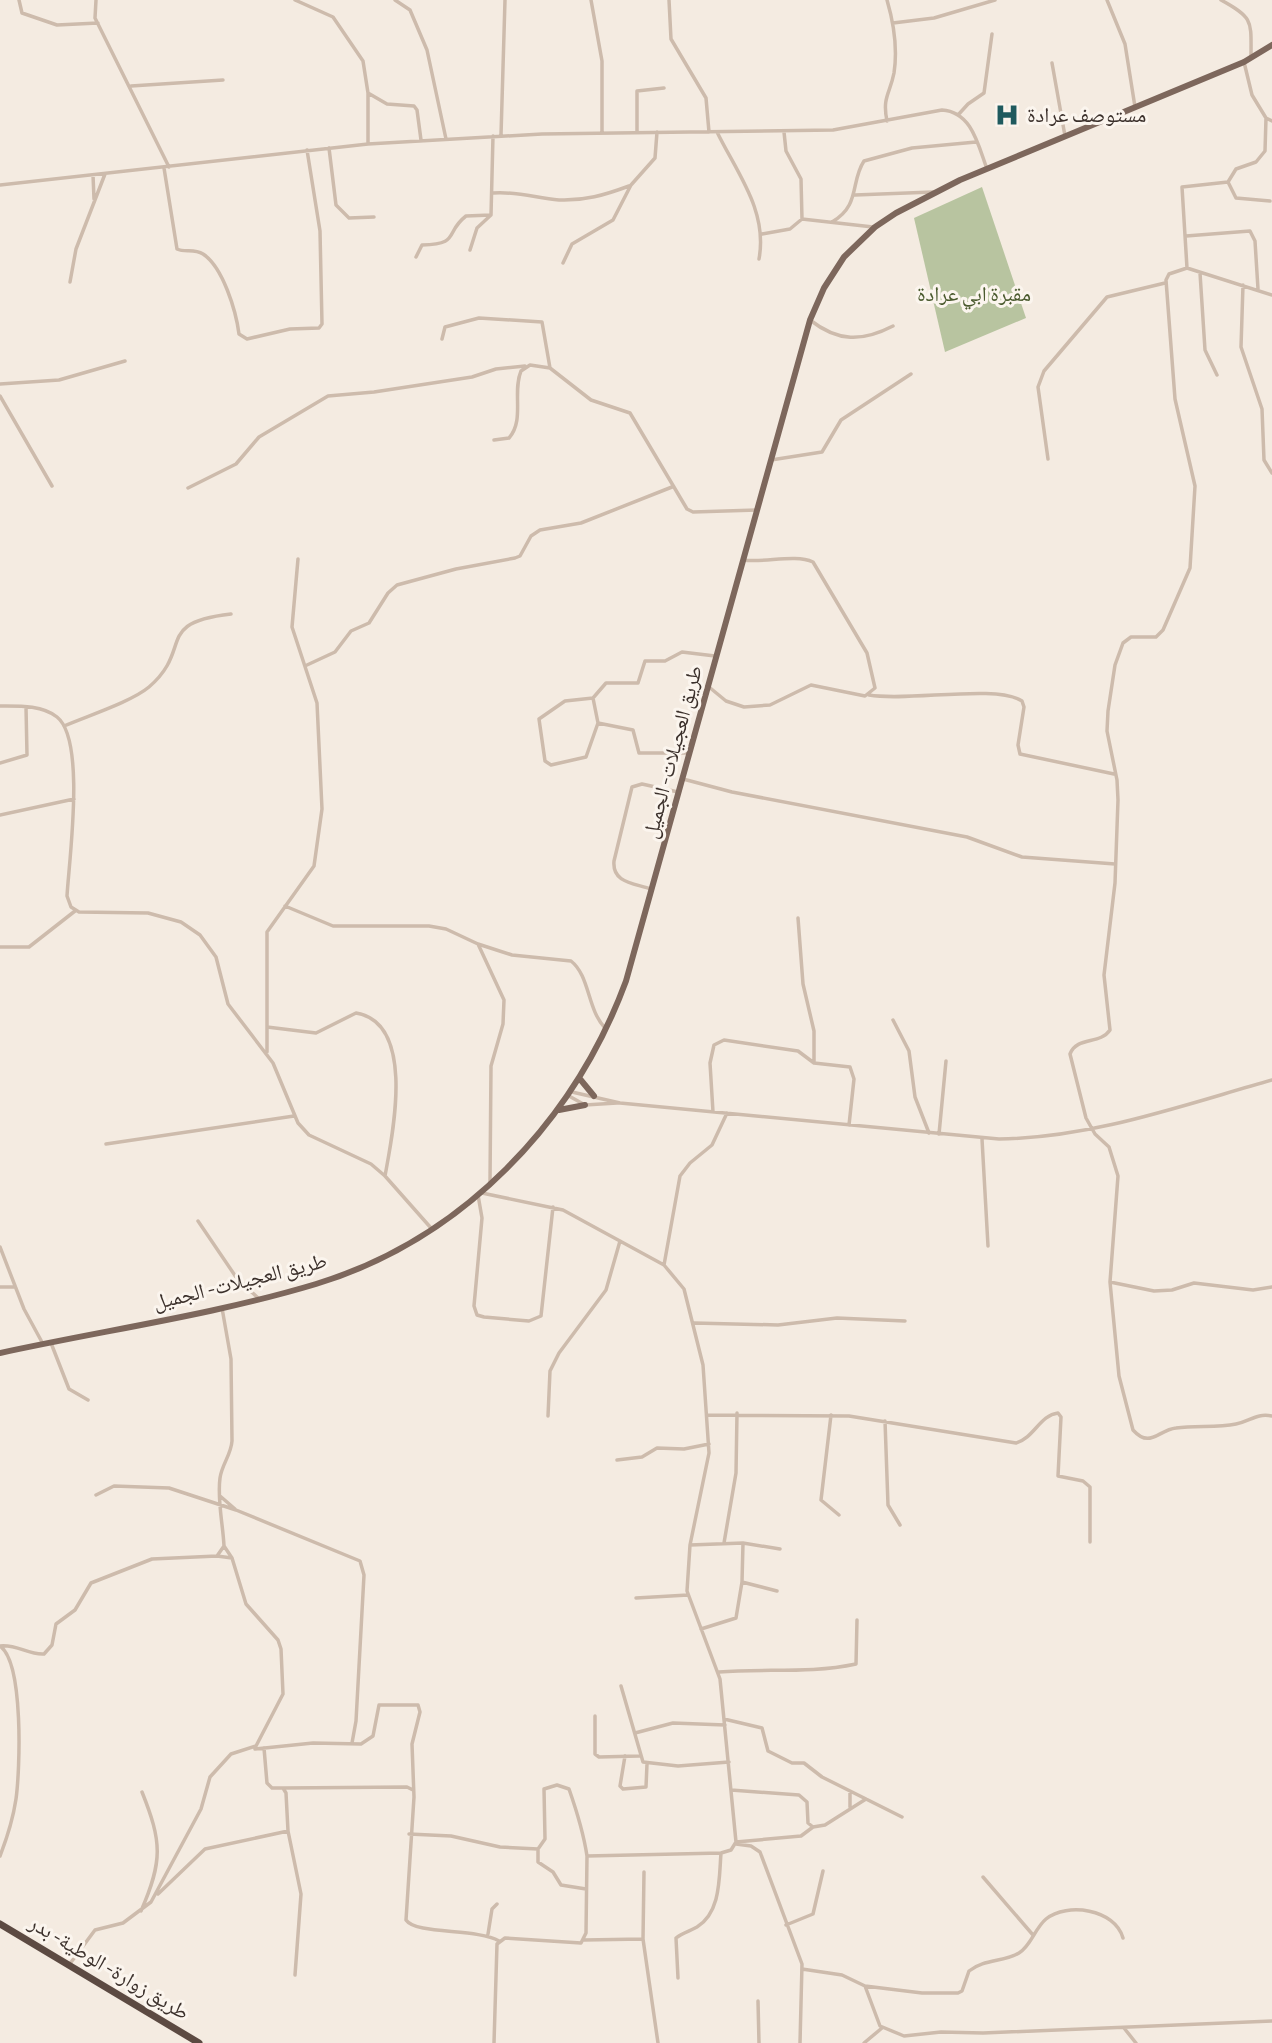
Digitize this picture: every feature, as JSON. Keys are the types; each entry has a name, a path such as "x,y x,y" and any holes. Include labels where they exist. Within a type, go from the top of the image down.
{"highway":[{"name":"طريق زوارة- الوطية- بدر","path":"0,1924 199,2043"}],"main road":[{"name":"طريق العجيلات- الجميل","path":"0,1353 222,1308 350,1271 432,1230 480,1194 528,1148 580,1079 607,1029 626,981 810,320 824,288 844,257 875,227 935,192 1251,59 1271,47"},
{"path":"580,1079 594,1096"},
{"path":"559,1110 585,1105"}],"street":[{"path":"19,0 22,13 44,23 98,23"},
{"path":"96,0 95,18 131,86 166,167 177,249 196,250 206,255 235,304 239,334 247,339 290,329 319,328 322,324 320,230 306,150"},
{"path":"295,0 336,20 363,61 368,93 368,144"},
{"path":"395,0 410,10 427,50 446,139"},
{"path":"501,135 505,0"},
{"path":"591,0 602,61 602,132"},
{"path":"668,0 671,39 705,99 709,132"},
{"path":"887,0 893,23 894,75 883,103 887,121"},
{"path":"893,23 934,18 995,0"},
{"path":"1107,0 1125,44 1135,107"},
{"path":"1221,0 1240,9 1249,18 1251,59"},
{"path":"958,115 984,93 992,34"},
{"path":"1052,62 1065,136"},
{"path":"1244,62 1252,96 1266,118 1272,121"},
{"path":"131,86 223,80"},
{"path":"637,132 637,91 664,88"},
{"path":"368,93 387,104 414,106 417,110 421,140"},
{"path":"0,185 368,144 501,135 833,130 933,111 950,111 970,125 987,169"},
{"path":"1187,268 1182,187 1228,181 1236,169 1263,158 1266,118"},
{"path":"563,263 572,244 613,220 631,186 655,158 657,132"},
{"path":"717,132 748,186 762,234 759,259"},
{"path":"784,132 786,151 801,179 802,219"},
{"path":"470,250 477,228 491,215 493,136"},
{"path":"832,222 842,215 855,195 861,163 869,158 912,148 976,142"},
{"path":"329,148 336,205 349,218 374,217"},
{"path":"93,174 94,201"},
{"path":"70,282 76,249 105,174"},
{"path":"1228,181 1236,198 1270,201"},
{"path":"493,193 522,192 558,200 587,200 631,186"},
{"path":"855,195 935,192"},
{"path":"416,257 422,245 443,244 450,239 466,216 491,215"},
{"path":"762,234 790,229 802,219 875,227"},
{"path":"1185,236 1251,231 1255,241 1258,289"},
{"path":"1272,295 1187,268 1169,274 1166,283 1175,399 1195,486 1193,554 1163,630 1156,637 1131,636 1119,650 1107,721 1118,800 1105,967 1110,1030 1106,1037 1077,1044 1070,1054 1091,1128 1109,1147 1118,1175 1111,1282 1119,1376 1133,1430 1139,1437 1156,1438 1176,1428 1237,1424 1258,1414 1272,1416"},
{"path":"1199,273 1205,351 1217,375"},
{"path":"1048,459 1038,387 1044,371 1107,297 1135,288 1166,283"},
{"path":"1243,285 1241,347 1262,409 1264,460 1272,473"},
{"path":"442,339 445,327 473,319 542,322 550,368"},
{"path":"810,320 830,334 849,339 878,333 893,326"},
{"path":"0,384 59,380 125,361"},
{"path":"494,440 509,438 516,427 517,380 525,366"},
{"path":"188,488 236,464 259,437 328,396 374,392 472,376 505,367 525,366 550,368 591,400 630,413 687,509 693,512 757,510"},
{"path":"771,460 822,452 841,420 911,374"},
{"path":"0,396 52,486"},
{"path":"306,665 335,652 351,631 369,623 388,593 397,585 437,573 520,556 531,536 540,530 581,523 672,487"},
{"path":"743,560 770,562 793,558 813,562 872,663 876,683 869,695"},
{"path":"267,1054 267,932 314,866 320,832 319,722 306,665 292,627 298,559"},
{"path":"64,726 149,686 169,664 177,637 185,625 195,620 231,614"},
{"path":"593,698 598,723 586,757 551,765 545,761 539,719 565,701 593,698 606,683 638,683 645,661 664,662 682,652 717,656"},
{"path":"709,687 726,701 744,707 770,705 811,685 869,695 920,697 1009,694 1022,701 1024,707 1018,745 1020,754 1116,775"},
{"path":"0,706 48,711 64,726 72,763 74,799 67,896 75,911"},
{"path":"0,763 27,755 26,707"},
{"path":"598,723 633,730 640,753 690,754"},
{"path":"684,779 741,794 967,836 1022,857 1115,864"},
{"path":"653,890 619,878 614,872 614,861 632,787 642,784 680,793"},
{"path":"0,815 74,799"},
{"path":"285,906 333,926 429,926 446,929 478,944 513,955 566,959 576,963 593,1011 607,1029"},
{"path":"0,947 29,947 75,911 148,913 193,929 212,948 233,1013 267,1054 277,1072 293,1116 309,1135 358,1157 385,1176 432,1230"},
{"path":"799,918 803,984 814,1031 814,1063"},
{"path":"478,944 504,1000 503,1024 491,1066 490,1184"},
{"path":"267,1027 316,1033 356,1013 380,1026 390,1049 397,1094 385,1176"},
{"path":"893,1020 909,1051 915,1097 929,1133"},
{"path":"713,1112 711,1056 716,1042 724,1040 798,1051 814,1063 843,1064 852,1070 849,1125"},
{"path":"939,1134 946,1061"},
{"path":"570,1094 585,1105 620,1103 982,1139 1026,1139 1091,1128 1272,1080"},
{"path":"570,1094 594,1096 620,1103"},
{"path":"664,1265 680,1176 690,1163 712,1145 727,1113"},
{"path":"106,1144 293,1116"},
{"path":"982,1139 988,1246"},
{"path":"553,1207 541,1315 529,1321 480,1316 475,1313 482,1219 480,1194 553,1207 664,1265 680,1281 694,1323 708,1415 709,1444 690,1545 688,1595 719,1672 736,1843"},
{"path":"198,1221 236,1277 260,1299"},
{"path":"548,1416 550,1371 559,1353 606,1290 620,1241"},
{"path":"0,1247 14,1287 69,1389 88,1400"},
{"path":"1111,1282 1154,1291 1172,1290 1194,1283 1253,1290 1272,1287"},
{"path":"0,1287 14,1287"},
{"path":"222,1308 231,1359 232,1441 231,1453 221,1472 220,1496 225,1546 232,1558 246,1604 278,1640 281,1649 283,1694 253,1749"},
{"path":"694,1323 778,1325 837,1318 905,1321"},
{"path":"724,1543 736,1473 737,1413"},
{"path":"708,1415 831,1415 885,1421 1016,1443 1028,1438 1050,1414 1058,1413 1061,1417 1058,1476 1083,1481 1090,1487 1090,1542"},
{"path":"831,1415 821,1500 839,1515"},
{"path":"885,1421 888,1505 900,1525"},
{"path":"617,1460 642,1457 657,1448 684,1449 709,1444"},
{"path":"96,1495 114,1486 165,1487 236,1510 363,1564 360,1669 352,1744"},
{"path":"220,1496 236,1510"},
{"path":"701,1629 736,1619 742,1582 743,1543"},
{"path":"690,1545 743,1543 780,1549"},
{"path":"217,1556 225,1546"},
{"path":"0,1646 15,1645 36,1654 44,1654 52,1645 56,1624 75,1610 91,1583 152,1559 217,1556 232,1558"},
{"path":"742,1582 778,1591"},
{"path":"636,1598 688,1595"},
{"path":"719,1672 752,1669 797,1672 856,1664 856,1620"},
{"path":"0,1646 12,1663 18,1768 13,1811 0,1856"},
{"path":"621,1686 639,1756 647,1764 678,1766 729,1762"},
{"path":"156,1896 203,1804 210,1777 230,1754 313,1743 365,1742 373,1736 377,1710 382,1703 418,1705 420,1712 412,1744 413,1790 404,1913 408,1924 415,1928 488,1934 499,1941 510,1938 574,1945 584,1940 643,1939"},
{"path":"595,1716 595,1754 599,1757 639,1756"},
{"path":"724,1719 762,1728 768,1751 792,1763 804,1763 850,1791 902,1817"},
{"path":"635,1733 673,1723 725,1725"},
{"path":"264,1748 267,1783 272,1788 407,1787 413,1790"},
{"path":"625,1756 620,1786 623,1789 646,1787 647,1764"},
{"path":"407,1787 412,1780"},
{"path":"584,1940 586,1889 587,1856 583,1832 576,1819 570,1794 563,1786 544,1790 545,1839 538,1849 538,1863 553,1872 561,1885 586,1889"},
{"path":"283,1788 289,1812 288,1832 301,1894 295,1975"},
{"path":"731,1790 799,1795 807,1802 808,1823 813,1827"},
{"path":"850,1791 850,1807"},
{"path":"140,1913 156,1874 160,1850 142,1792"},
{"path":"587,1856 721,1853 730,1850 736,1843 808,1834 813,1827 825,1825 858,1801 869,1799"},
{"path":"69,1965 95,1930 123,1923 140,1913 205,1850 288,1832"},
{"path":"409,1834 451,1836 499,1847 538,1849"},
{"path":"736,1843 751,1846 760,1852 802,1969 800,2043"},
{"path":"678,1978 676,1938 701,1924 709,1914 718,1894 721,1853"},
{"path":"786,1925 813,1914 823,1871"},
{"path":"644,1872 643,1939 659,2043"},
{"path":"983,1877 1033,1935"},
{"path":"488,1934 492,1909 497,1904"},
{"path":"802,1969 842,1975 865,1986 922,1993 958,1993 964,1987 969,1971 983,1963 1019,1954 1054,1914 1087,1912 1108,1917 1118,1926 1123,1938"},
{"path":"494,2043 496,1948 499,1941"},
{"path":"865,1986 882,2028 900,2035 1272,2021"},
{"path":"758,2001 759,2043"},
{"path":"1124,2027 1136,2043"},
{"path":"863,2043 882,2028"}],"green space":[{"name":"مقبرة ابي عرادة","path":"982,187 1026,318 945,352 914,218"}],"place":[{"name":"مستوصف عرادة","path":"1007,115"}]}
